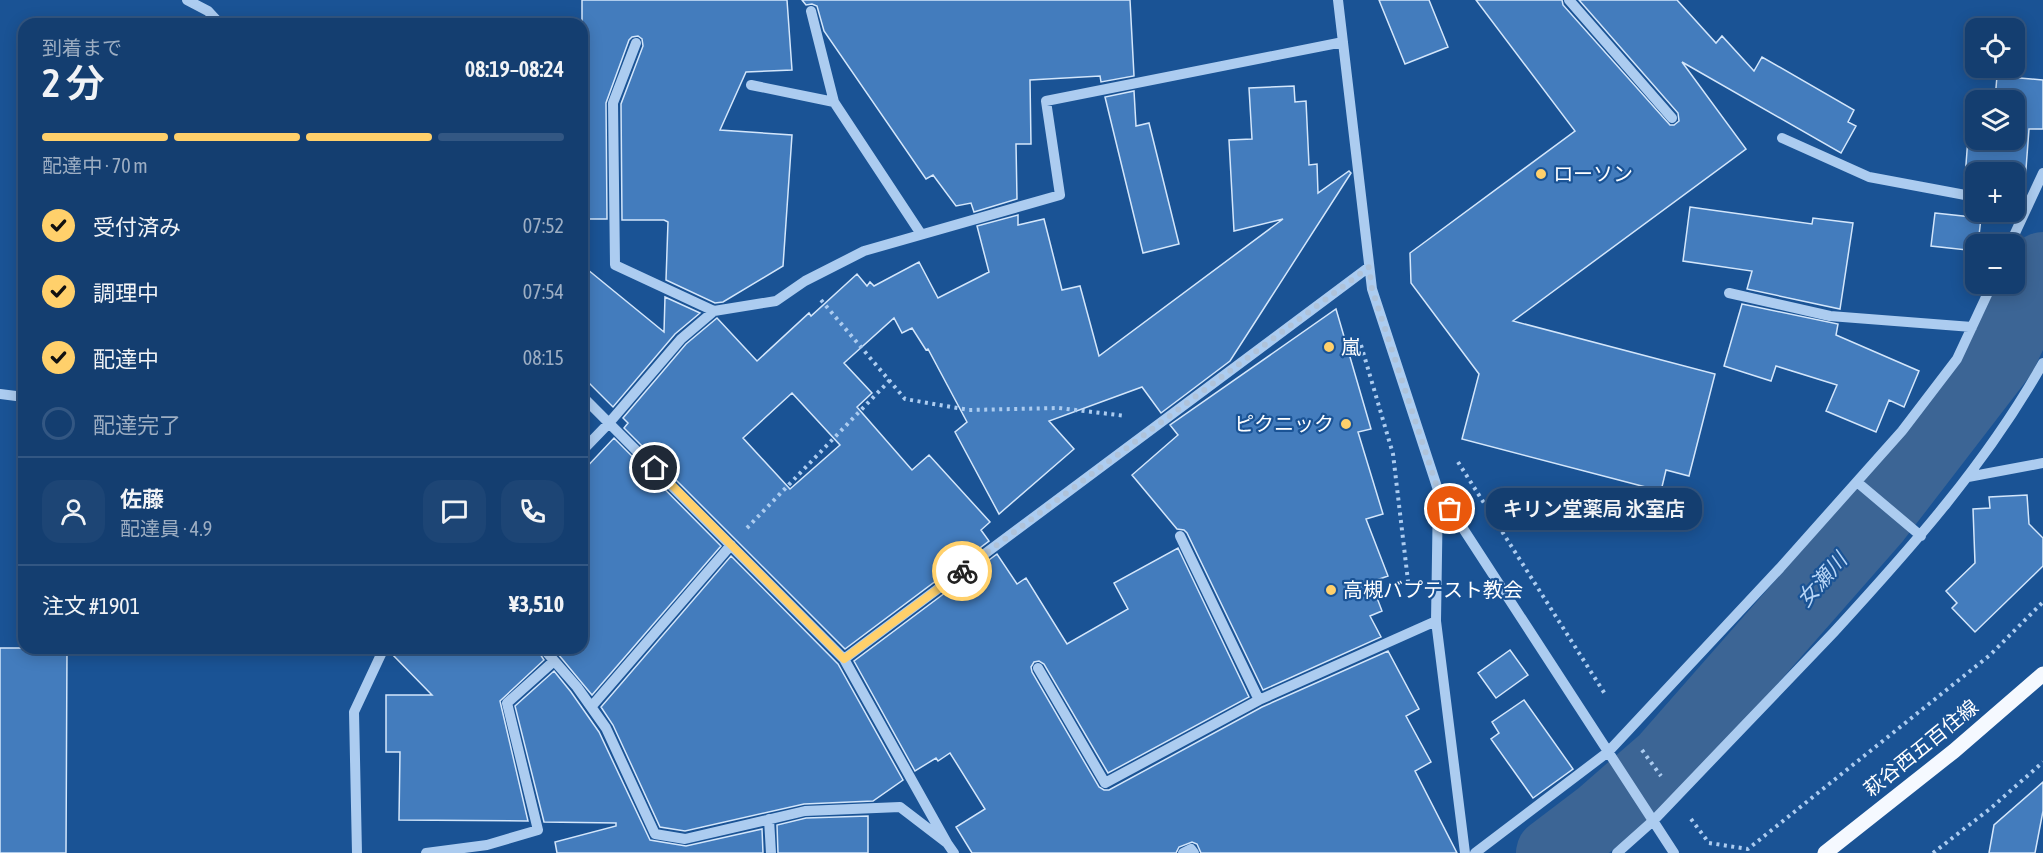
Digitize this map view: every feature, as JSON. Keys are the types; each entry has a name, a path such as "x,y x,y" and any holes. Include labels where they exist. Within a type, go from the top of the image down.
{"main road":[{"name":"萩谷西五百住線","path":"1825,853 1954,751 2043,674"}],"street":[{"path":"187,0 208,11 214,18"},
{"path":"1338,0 1372,289 1438,490 1674,853"},
{"path":"1569,0 1672,118"},
{"path":"811,11 834,102 921,234"},
{"path":"588,445 681,339 714,311 776,301 805,281 864,251 1060,195 1046,101 1343,42"},
{"path":"636,43 613,103 615,265 714,311"},
{"path":"751,85 834,102"},
{"path":"1782,138 1869,177 1965,195"},
{"path":"2015,234 2043,173"},
{"path":"844,659 1369,267"},
{"path":"1729,292 1830,316 1972,327"},
{"path":"1475,853 1608,752 1857,482 1902,431 1957,360 1987,294"},
{"path":"1617,853 1654,820 1673,794 1788,681 1921,536 1968,477 2012,415 2043,363"},
{"path":"0,394 18,396"},
{"path":"588,402 844,659 954,853"},
{"path":"1968,477 2043,463"},
{"path":"1857,482 1921,536"},
{"path":"1438,490 1436,621 1465,853"},
{"path":"1180,536 1259,700"},
{"path":"591,707 731,545"},
{"path":"1038,668 1105,783 1259,700 1436,621"},
{"path":"357,853 354,712 381,654"},
{"path":"549,654 606,728 655,834 685,839 805,811 900,807 947,843"},
{"path":"426,853 487,845 538,830 507,703 555,661"},
{"path":"769,819 771,853"},
{"path":"1182,853 1191,849 1194,853"}],"path":[{"path":"805,281 905,399 969,410 1059,408 1122,415 1155,426"},
{"path":"731,545 890,380"},
{"path":"1456,460 1628,731 1709,843 1748,849 1990,655 2043,602"},
{"path":"1933,853 1991,808 2043,762"}],"building":[{"path":"582,0 787,0 792,70 746,72 720,130 792,135 783,266 723,302 715,303 666,280 668,222 664,220 622,220 621,104 643,46 642,39 638,36 629,40 606,103 607,219 588,219 588,18 582,18"},
{"path":"802,0 1130,0 1134,76 1101,82 1100,76 1030,80 1031,144 1016,144 1017,199 974,212 971,203 956,206 933,175 926,179 824,31 817,6 806,5"},
{"path":"1379,0 1429,0 1448,47 1405,64"},
{"path":"1476,0 1562,0 1563,5 1670,125 1679,121 1678,113 1579,0 1677,0 1716,43 1722,36 1754,71 1762,57 1854,110 1848,122 1856,126 1841,153 1682,62 1746,149 1513,321 1715,374 1689,476 1666,470 1661,491 1462,439 1479,374 1411,283 1410,253 1575,131"},
{"path":"1997,78 2043,80 2043,129 2029,129 2025,182 2025,162 1966,162 1967,150 2025,150 2025,90 1996,90"},
{"path":"1294,86 1295,102 1306,101 1309,165 1317,164 1318,193 1349,171 1351,173 1230,361 1161,413 1142,387 1049,421 1074,449 999,514 955,432 967,422 928,349 926,350 912,328 902,333 894,318 844,363 872,393 857,407 912,470 929,455 990,522 981,530 989,541 845,649 624,428 628,423 623,418 686,344 717,318 757,361 809,313 811,316 857,274 867,286 870,282 874,286 919,262 938,298 989,272 977,226 1018,215 1018,225 1044,219 1062,290 1080,286 1099,356 1283,219 1234,231 1229,140 1252,139 1249,88","holes":["792,393 840,445 790,489 743,438"]},
{"path":"1134,91 1136,126 1149,123 1179,244 1143,253 1105,97"},
{"path":"1690,207 1812,224 1813,218 1853,223 1840,309 1747,289 1752,271 1683,261"},
{"path":"1935,213 1965,216 1965,222 1981,222 1979,234 1965,234 1965,250 1931,246"},
{"path":"588,270 664,332 665,297 700,313 675,334 613,407 588,382"},
{"path":"1742,304 1838,324 1836,335 1919,371 1904,407 1889,400 1876,432 1826,411 1837,385 1776,366 1771,381 1724,366"},
{"path":"1336,309 1371,429 1358,432 1383,514 1366,519 1388,576 1371,582 1382,611 1370,616 1381,637 1263,690 1187,533 1177,529 1132,475 1178,435 1170,425"},
{"path":"614,438 721,546 592,695 558,654 588,654 588,466"},
{"path":"2027,495 2029,524 2043,538 2043,566 1975,632 1952,608 1957,603 1946,591 1975,563 1973,509 1990,508 1989,497"},
{"path":"1178,548 1249,697 1108,773 1044,664 1039,661 1034,662 1031,667 1032,672 1099,787 1109,790 1262,707 1388,651 1419,709 1406,716 1431,762 1415,771 1457,853 1201,853 1197,844 1192,842 1179,847 1176,853 972,853 956,827 985,809 950,753 938,761 936,758 915,771 854,661 997,554 1017,584 1026,578 1067,644 1128,609 1114,583"},
{"path":"731,556 838,664 903,780 873,801 804,804 685,831 660,827 613,725 601,707"},
{"path":"0,648 18,648 18,654 67,654 66,853 0,853"},
{"path":"1510,650 1528,675 1496,698 1478,673"},
{"path":"392,654 540,654 544,660 500,701 528,821 399,820 400,752 386,752 386,695 432,695"},
{"path":"554,671 599,732 650,840 686,846 762,829 763,853 557,853 555,842 616,826 616,823 544,822 515,706"},
{"path":"1524,700 1573,769 1533,798 1491,739 1499,733 1492,722"},
{"path":"2043,782 2043,811 2035,853 1989,853 1994,825"},
{"path":"868,816 868,853 778,853 777,825 806,818"}],"waterway":[{"name":"女瀬川","path":"1551,853 1601,815 1664,760 1875,520 2002,355 2043,267"}],"way so far":[{"path":"962,571 1369,267 1372,289 1438,490 1450,509"}],"place":[{"name":"ローソン","path":"1541,174"},
{"name":"嵐","path":"1329,347"},
{"name":"ピクニック","path":"1346,424"},
{"name":"キリン堂薬局 氷室店","path":"1450,509"},
{"name":"高槻バプテスト教会","path":"1331,590"}],"route":[{"path":"655,468 844,659 962,571"}]}
